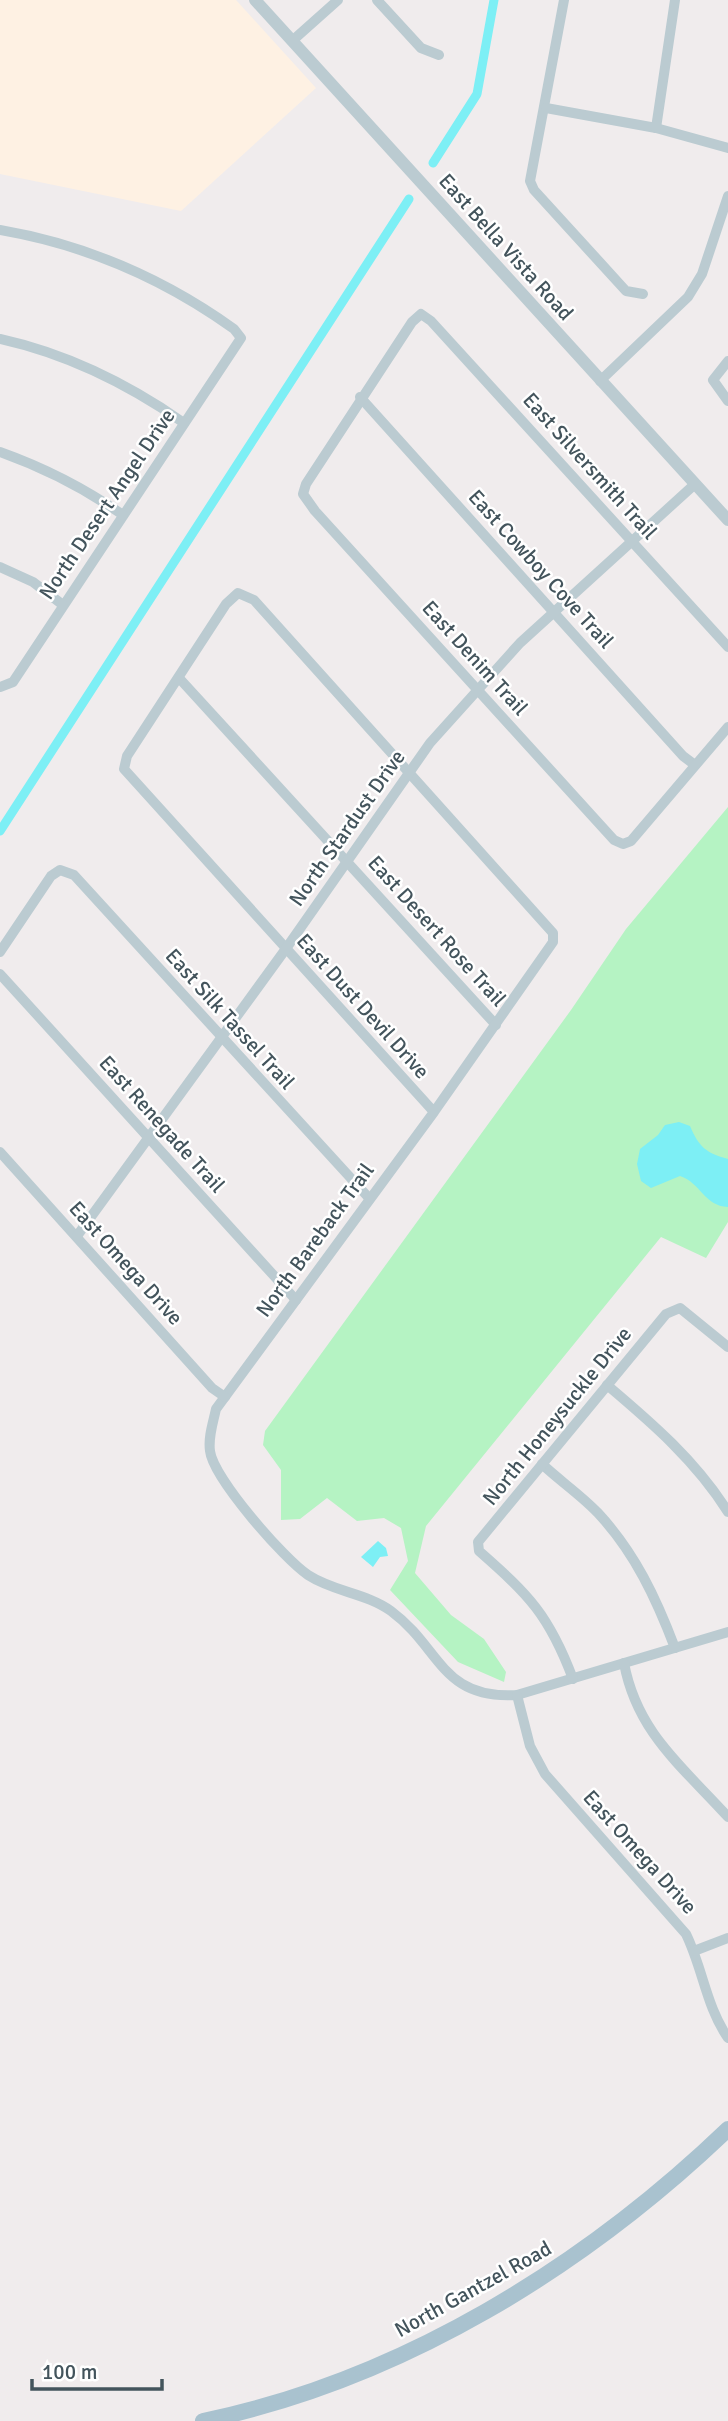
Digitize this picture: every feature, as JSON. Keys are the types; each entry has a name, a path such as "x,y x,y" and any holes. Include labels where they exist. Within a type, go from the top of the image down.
{"main road":[{"name":"North Gantzel Road","path":"203,2421 338,2379 412,2348 477,2314 568,2261 676,2177 728,2129"}],"street":[{"name":"East Bella Vista Road","path":"254,0 728,520"},
{"path":"292,41 338,0"},
{"path":"377,0 421,48 439,55"},
{"path":"564,0 546,108 530,181 534,190 626,291 643,294"},
{"path":"656,128 675,0"},
{"path":"546,108 656,128 728,148"},
{"path":"600,381 688,297 724,226 728,196"},
{"name":"North Desert Angel Drive","path":"0,230 62,244 122,263 170,286 226,323 241,338 13,682 1,688"},
{"name":"East Silversmith Trail","path":"360,397 412,322 421,314 431,321 728,647"},
{"path":"0,339 67,358 112,378 184,423"},
{"path":"728,361 713,380 728,401"},
{"name":"East Denim Trail","path":"360,397 306,484 303,495 614,840 623,844 631,841 695,765"},
{"name":"East Cowboy Cove Trail","path":"360,397 683,756 695,765"},
{"path":"0,452 41,466 88,491 123,516"},
{"name":"North Stardust Drive","path":"77,1236 285,950 410,770 478,690 553,612 695,484"},
{"path":"0,567 33,582 64,605"},
{"path":"179,678 231,596 238,593 254,600 410,770"},
{"name":"East Dust Devil Drive","path":"179,678 127,756 124,769 434,1112"},
{"name":"East Desert Rose Trail","path":"179,678 496,1025"},
{"path":"695,765 728,727"},
{"name":"North Bareback Trail","path":"410,770 554,933 552,942 434,1112 216,1409 210,1433 210,1451 215,1469 253,1518 302,1570 327,1584 380,1603 402,1619 445,1671 467,1689 495,1697 517,1695 728,1632"},
{"name":"East Silk Tassel Trail","path":"0,952 51,876 60,870 74,875 369,1198"},
{"name":"East Renegade Trail","path":"0,974 296,1300"},
{"name":"East Omega Drive","path":"0,1152 212,1388 225,1397"},
{"name":"North Honeysuckle Drive","path":"573,1679 558,1639 537,1605 519,1585 478,1551 478,1542 674,1308 680,1308 728,1347"},
{"path":"607,1385 660,1428 703,1476 728,1512"},
{"path":"542,1464 596,1511 616,1533 648,1581 675,1648"},
{"path":"624,1663 638,1712 652,1734 728,1817"},
{"name":"East Omega Drive","path":"517,1695 530,1746 545,1774 676,1921 694,1951 706,1997 728,2038"},
{"path":"694,1951 728,1938"}],"shaded area":[{"path":"0,0 236,0 316,88 181,211 0,174"}],"green space":[{"path":"728,807 728,1222 706,1258 661,1237 426,1526 415,1573 451,1615 484,1639 506,1672 504,1682 458,1662 390,1590 408,1561 401,1528 384,1518 357,1521 327,1498 300,1519 281,1520 281,1470 263,1445 265,1431 571,1010 626,929"}],"water":[{"path":"679,1122 690,1126 704,1148 728,1159 728,1207 713,1203 687,1179 680,1176 651,1188 641,1181 637,1164 640,1149 658,1135 665,1125"},
{"path":"378,1541 386,1548 388,1556 380,1557 373,1567 361,1557"}],"waterway":[{"path":"433,163 477,94 494,0"},
{"path":"0,831 409,199"}]}
